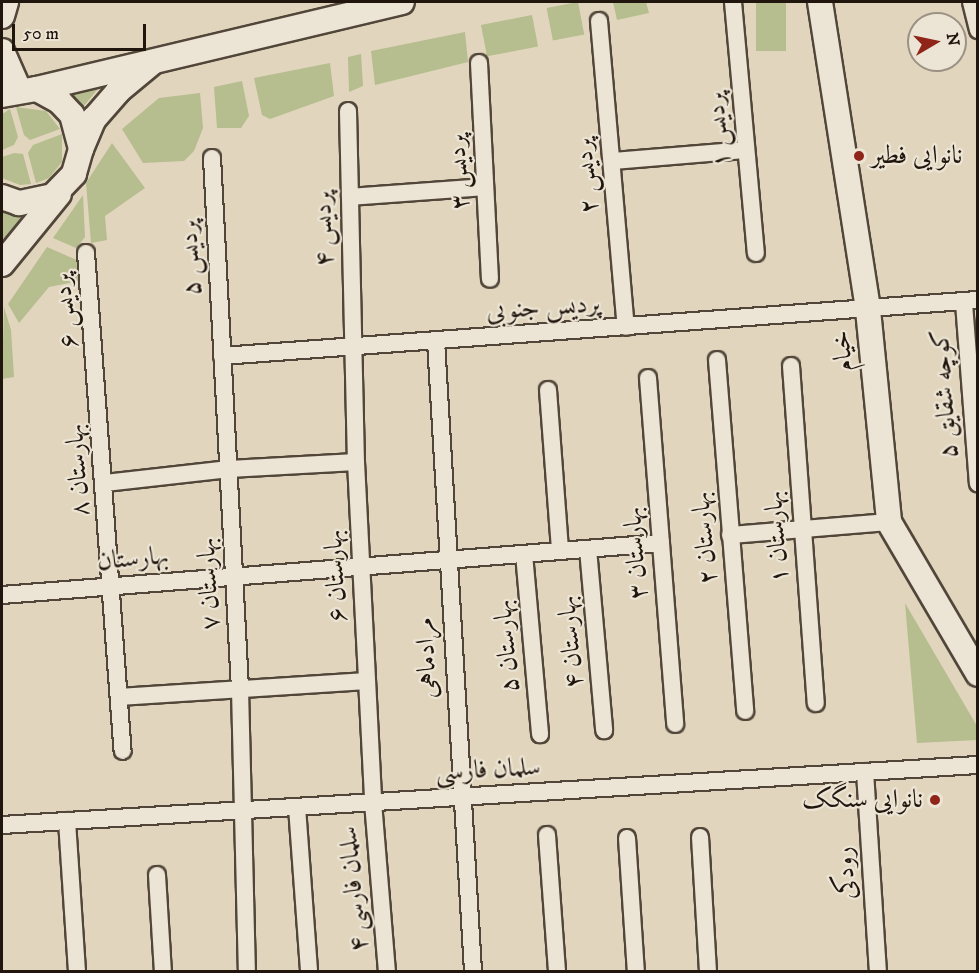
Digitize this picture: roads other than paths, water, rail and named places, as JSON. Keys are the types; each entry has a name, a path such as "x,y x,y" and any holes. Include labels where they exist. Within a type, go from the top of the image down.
{"street":[{"path":"2,16 6,2"},
{"path":"19,91 160,56 402,2"},
{"name":"پردیس ۱","path":"734,2 756,253"},
{"name":"خیام","path":"820,2 868,310 889,522 978,674"},
{"path":"971,2 978,30"},
{"name":"پردیس ۲","path":"598,21 626,327"},
{"path":"2,51 19,91"},
{"path":"2,264 66,185 79,162 81,149 94,119 118,91 160,56"},
{"name":"پردیس ۳","path":"479,63 490,279"},
{"path":"19,91 60,102 72,115 81,149"},
{"name":"پردیس ۴","path":"348,111 351,347"},
{"path":"612,161 746,150"},
{"name":"پردیس ۵","path":"212,158 222,356"},
{"path":"2,197 36,202 66,185"},
{"path":"350,197 485,188"},
{"name":"پردیس ۶","path":"86,253 97,365"},
{"name":"پردیس جنوبی","path":"222,356 971,302"},
{"name":"کوچه شقایق ۵","path":"971,302 978,483"},
{"name":"مرادماهی","path":"436,341 447,560 473,972"},
{"name":"بهارستان ۶","path":"351,347 373,802"},
{"name":"بهارستان ۷","path":"222,356 240,689 247,972"},
{"name":"بهارستان ۲","path":"717,360 745,711"},
{"name":"بهارستان ۸","path":"97,365 123,751"},
{"name":"بهارستان ۱","path":"791,366 816,703"},
{"name":"بهارستان ۳","path":"648,378 675,724"},
{"path":"548,390 560,551"},
{"path":"105,483 229,469 356,462"},
{"path":"730,535 889,522"},
{"name":"بهارستان","path":"2,595 661,543"},
{"name":"بهارستان ۴","path":"588,549 604,730"},
{"name":"بهارستان ۵","path":"524,554 540,734"},
{"path":"119,696 366,681"},
{"name":"سلمان فارسی","path":"2,825 978,765"},
{"name":"رودکی","path":"865,772 878,972"},
{"name":"سلمان فارسی ۴","path":"373,802 387,972"},
{"path":"297,807 309,972"},
{"path":"67,821 77,972"},
{"path":"548,835 557,972"},
{"path":"700,837 708,972"},
{"path":"627,838 636,972"},
{"path":"157,875 163,972"}],"place":[{"name":"نانوایی فطیر","path":"859,156"},
{"name":"نانوایی سنگک","path":"935,800"}]}
